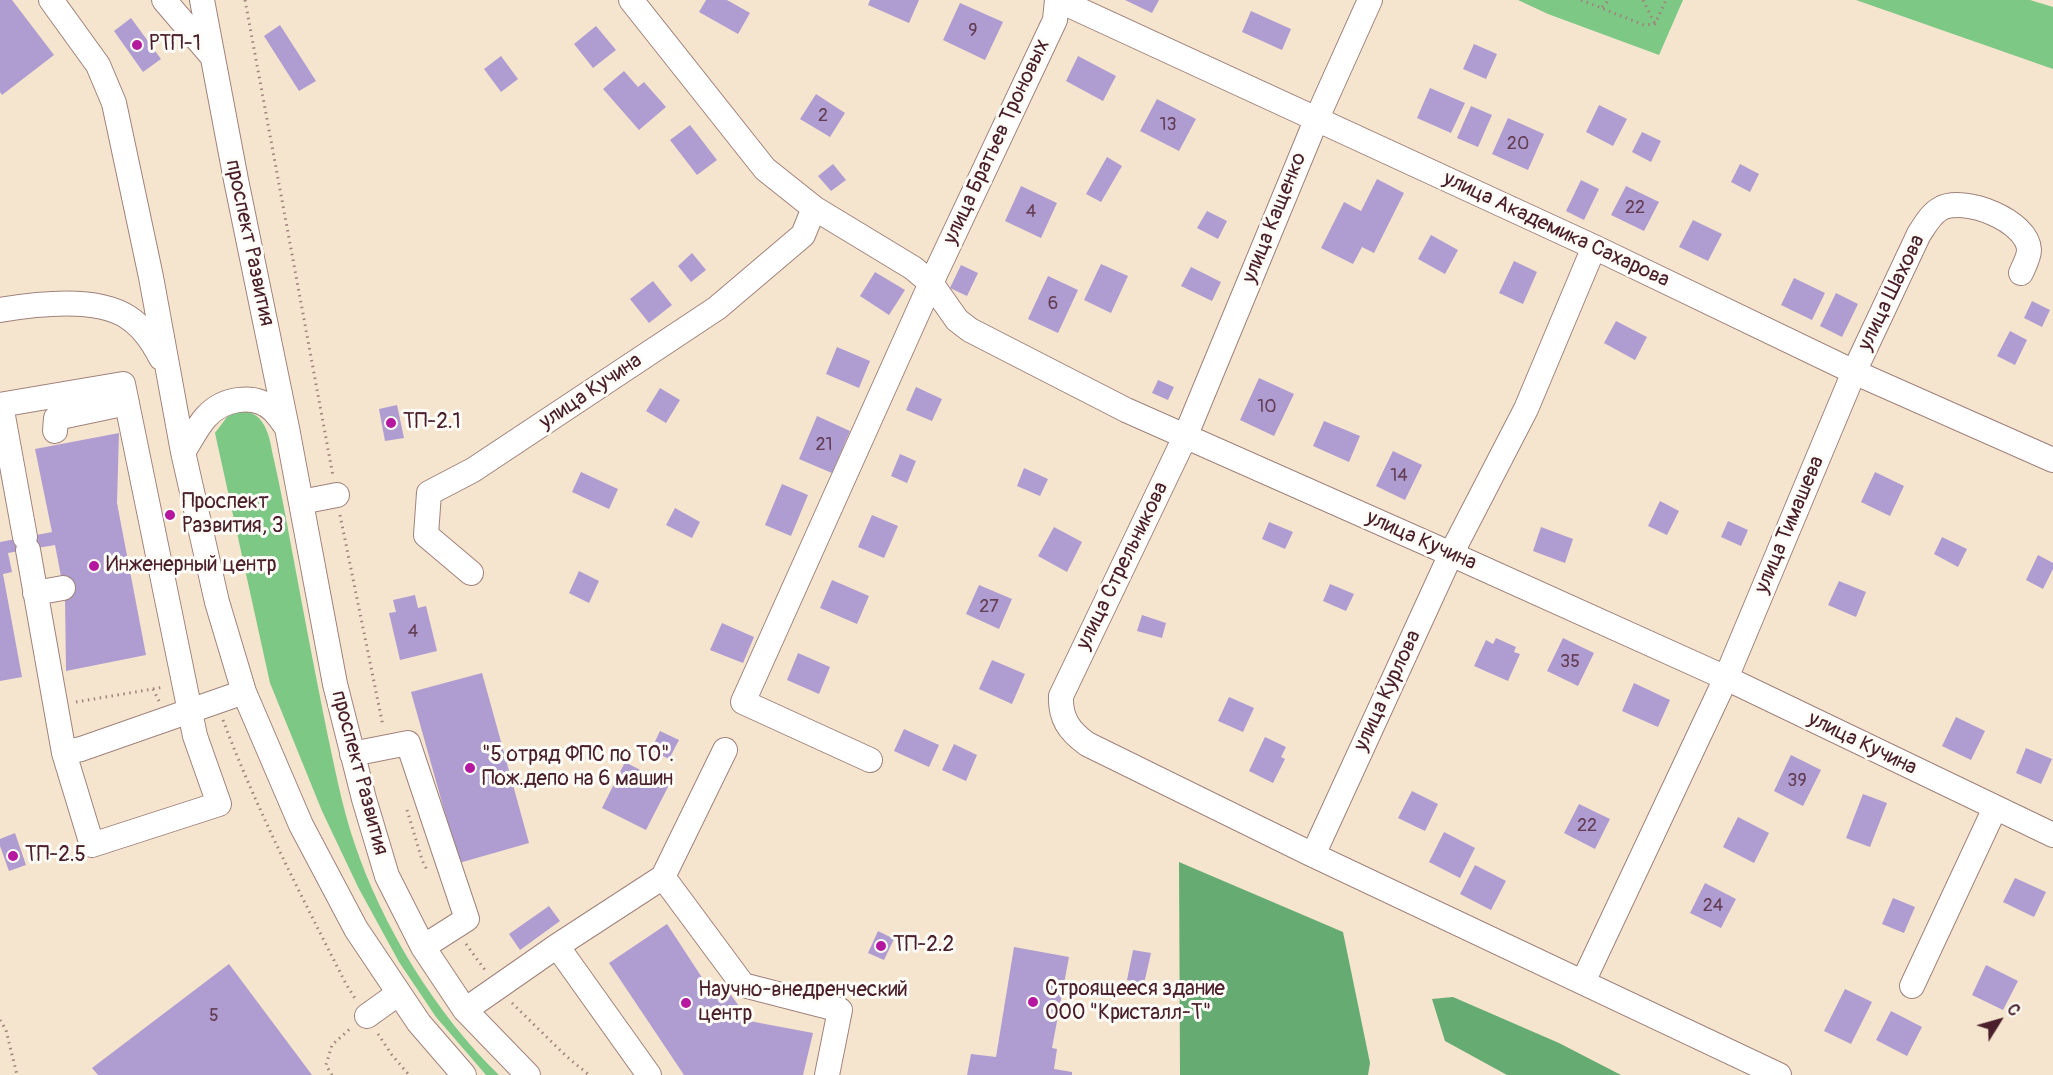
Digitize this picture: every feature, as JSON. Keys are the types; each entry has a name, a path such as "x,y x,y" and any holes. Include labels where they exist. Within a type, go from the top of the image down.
{"street":[{"path":"51,0 98,64 114,103 151,277 183,452 218,603 244,692 301,825 356,929 419,1023 464,1075"},
{"path":"164,0 212,57"},
{"name":"проспект Развития","path":"202,0 335,684 352,754 387,876 423,947 465,1010 528,1075"},
{"name":"улица Кучина","path":"631,0 765,169 814,208 913,268 931,283 946,307 970,330 1126,410 1726,678 2053,835"},
{"name":"улица Академика Сахарова","path":"1058,0 1594,247 1854,372 2053,460"},
{"name":"улица Братьев Троновых","path":"870,760 743,702 931,283 1055,20 1058,0"},
{"name":"улица Кащенко","path":"1185,437 1317,118 1370,0"},
{"name":"улица Шахова","path":"1854,372 1919,234 1928,219 1941,208 1959,205 1977,207 2015,226 2026,239 2029,252 2021,273"},
{"name":"улица Кучина","path":"471,573 426,535 429,493 473,470 717,308 803,235 814,208"},
{"name":"улица Курлова","path":"1313,855 1451,554 1526,410 1594,247"},
{"path":"0,310 78,304 102,307 127,316 143,329 170,376"},
{"name":"улица Тимашева","path":"1583,982 1726,678 1854,372"},
{"path":"123,384 127,403 195,736 219,804 92,845 64,753 1,405 123,384"},
{"path":"183,452 206,416 231,400 247,400 272,409 287,428"},
{"path":"55,431 56,418 127,403"},
{"name":"улица Стрельникова","path":"1185,437 1061,696 1060,707 1068,726 1087,744 1313,855"},
{"path":"301,502 337,495"},
{"path":"35,593 63,588"},
{"path":"64,753 244,692"},
{"path":"352,754 408,743 467,919 423,947"},
{"path":"465,1010 557,945 663,877 725,750"},
{"path":"1912,986 1995,808"},
{"path":"1313,855 1779,1075"},
{"path":"663,877 743,985 840,1010 827,1075"},
{"path":"557,945 649,1075"},
{"path":"367,1016 399,993"}],"path":[{"path":"245,0 366,649 388,747"},
{"path":"1581,0 1644,25 1655,24"},
{"path":"1601,8 1609,0"},
{"path":"1642,0 1655,24"},
{"path":"1655,24 1666,0"},
{"path":"73,703 172,686"},
{"path":"216,701 241,768 272,836 346,984 392,1055 409,1075"},
{"path":"405,804 422,860 431,879"},
{"path":"455,927 497,988 530,1023 589,1075"},
{"path":"332,1075 326,1065 332,1045 367,1016"},
{"path":"0,1020 6,1030 17,1075"}],"green space":[{"path":"1518,0 1683,0 1659,55 1548,14"},
{"path":"1856,0 2030,0 2053,7 2053,69"},
{"path":"238,411 250,413 262,421 269,437 336,774 354,842 366,874 413,967 454,1025 499,1075 486,1075 436,1017 399,962 358,887 322,811 270,683 215,433 227,417"},
{"path":"1179,862 1343,932 1370,1063 1368,1075 1180,1075"},
{"path":"1453,997 1559,1043 1621,1075 1507,1075 1445,1041 1432,999"}],"building":[{"path":"0,0 12,0 54,55 2,95 0,92"},
{"path":"706,0 727,0 750,13 738,34 699,12"},
{"path":"870,0 919,0 909,23 868,5"},
{"path":"1125,0 1159,0 1152,13"},
{"path":"960,3 1003,22 985,60 943,40"},
{"path":"1251,11 1291,29 1282,50 1242,32"},
{"name":"РТП-1","path":"131,18 161,59 143,72 114,31"},
{"path":"280,25 316,81 299,91 264,36"},
{"path":"596,26 616,50 593,68 574,44"},
{"path":"1474,44 1497,54 1486,79 1463,69"},
{"path":"501,56 518,79 501,92 484,69"},
{"path":"1078,56 1116,76 1103,101 1066,81"},
{"path":"624,71 638,87 644,82 666,107 639,130 603,89"},
{"path":"1430,88 1465,103 1451,133 1417,118"},
{"path":"816,94 845,113 830,137 800,119"},
{"path":"1157,99 1196,119 1179,151 1140,131"},
{"path":"1599,105 1627,119 1613,146 1586,132"},
{"path":"1471,106 1492,115 1478,147 1457,138"},
{"path":"1508,118 1544,134 1528,170 1492,154"},
{"path":"690,125 717,160 697,175 670,140"},
{"path":"1642,132 1661,141 1651,162 1632,152"},
{"path":"1107,157 1122,166 1101,202 1086,194"},
{"path":"833,164 846,180 831,191 818,176"},
{"path":"1740,164 1759,174 1750,192 1731,182"},
{"path":"1377,179 1404,193 1374,253 1362,247 1353,264 1321,248 1344,202 1361,211"},
{"path":"1581,180 1599,189 1584,220 1566,211"},
{"path":"1021,186 1057,203 1041,238 1005,221"},
{"path":"1626,186 1659,202 1644,231 1611,215"},
{"path":"1207,211 1227,221 1218,239 1197,228"},
{"path":"1693,220 1722,234 1708,261 1679,247"},
{"path":"1431,235 1458,250 1445,274 1418,259"},
{"path":"692,253 706,270 691,282 678,266"},
{"path":"1514,261 1537,272 1523,304 1499,293"},
{"path":"1101,264 1128,276 1111,313 1084,300"},
{"path":"961,265 978,273 967,296 950,288"},
{"path":"1191,267 1221,282 1212,301 1181,286"},
{"path":"875,272 905,290 889,315 860,296"},
{"path":"1048,276 1078,290 1058,333 1028,319"},
{"path":"1794,278 1825,293 1812,320 1781,305"},
{"path":"653,281 672,305 649,323 630,299"},
{"path":"1836,293 1858,304 1842,337 1820,326"},
{"path":"2032,301 2050,310 2042,327 2024,318"},
{"path":"1616,321 1647,337 1635,360 1604,343"},
{"path":"2010,331 2027,340 2015,365 1997,356"},
{"path":"837,347 870,361 859,388 826,374"},
{"path":"1259,378 1294,394 1274,436 1240,420"},
{"path":"1158,380 1174,387 1168,400 1152,393"},
{"path":"916,387 942,399 932,421 906,410"},
{"path":"660,388 680,400 666,423 646,411"},
{"name":"ТП-2.1","path":"397,405 404,438 385,441 379,409"},
{"path":"817,416 850,431 832,473 799,459"},
{"path":"1324,421 1360,436 1349,462 1313,446"},
{"name":"Инженерный центр","path":"119,433 117,503 146,655 66,671 65,597 55,545 8,553 12,572 3,574 22,677 0,681 0,542 52,532 35,449"},
{"path":"1393,451 1422,465 1405,500 1376,486"},
{"path":"900,454 916,461 907,483 891,476"},
{"path":"1024,468 1048,479 1040,496 1017,486"},
{"path":"581,472 618,489 609,509 572,492"},
{"path":"1875,472 1904,486 1890,516 1861,502"},
{"path":"782,484 808,495 791,536 765,525"},
{"path":"1660,501 1679,511 1667,535 1648,526"},
{"path":"675,508 700,522 692,538 666,525"},
{"path":"872,515 898,526 884,558 858,547"},
{"path":"1728,521 1748,530 1741,546 1721,537"},
{"path":"1269,522 1293,532 1285,549 1262,539"},
{"path":"1054,527 1082,542 1067,572 1038,556"},
{"path":"1541,527 1573,539 1565,563 1533,551"},
{"path":"1942,537 1967,549 1958,567 1934,554"},
{"path":"2038,555 2053,563 2053,569 2043,589 2026,580"},
{"path":"579,571 599,581 589,603 569,593"},
{"path":"832,580 869,596 857,624 820,608"},
{"path":"1839,581 1866,592 1856,617 1828,605"},
{"path":"1330,584 1354,594 1346,611 1323,601"},
{"path":"979,585 1012,599 999,629 966,614"},
{"path":"415,595 418,608 426,606 437,651 400,660 389,613 396,612 393,600"},
{"path":"1142,615 1166,623 1162,638 1137,631"},
{"path":"722,623 754,637 743,663 710,650"},
{"path":"1496,638 1516,647 1514,652 1520,654 1508,681 1474,666 1486,640 1493,644"},
{"path":"1563,638 1594,653 1578,686 1547,671"},
{"path":"798,653 830,667 819,694 787,680"},
{"path":"992,660 1025,674 1012,704 979,689"},
{"name":"\"5 отряд ФПС по ТО\". Пож.депо на 6 машин","path":"482,673 529,843 459,863 411,692"},
{"path":"1634,683 1670,700 1658,727 1622,711"},
{"path":"1229,697 1254,708 1243,732 1218,721"},
{"path":"1956,717 1985,731 1971,760 1942,746"},
{"path":"904,729 939,745 929,767 894,751"},
{"path":"660,731 679,740 669,759 651,750"},
{"path":"1265,737 1286,747 1281,757 1285,759 1273,783 1249,771"},
{"path":"954,744 977,755 966,781 942,770"},
{"path":"2026,748 2052,759 2041,784 2016,773"},
{"path":"1791,755 1821,770 1803,806 1774,791"},
{"path":"625,762 669,785 646,830 602,808"},
{"path":"1412,791 1438,804 1425,831 1398,818"},
{"path":"1863,794 1887,803 1870,847 1846,838"},
{"path":"1579,804 1610,819 1595,849 1564,833"},
{"path":"1738,817 1769,833 1754,863 1723,847"},
{"path":"1444,832 1475,848 1460,878 1429,862"},
{"name":"ТП-2.5","path":"15,833 26,865 9,871 0,846 0,839"},
{"path":"1475,865 1506,881 1491,910 1460,894"},
{"path":"2015,878 2046,892 2034,917 2003,902"},
{"path":"1705,883 1736,899 1721,928 1690,913"},
{"path":"1893,898 1915,907 1904,933 1882,924"},
{"path":"549,906 560,921 520,950 509,934"},
{"name":"Научно-внедренческий центр","path":"667,924 716,999 728,991 739,1006 727,1015 728,1017 813,1033 803,1075 684,1075 609,963"},
{"name":"ТП-2.2","path":"878,931 894,939 884,960 868,953"},
{"name":"Строящееся здание ООО \"Кристалл-Т\"","path":"1014,947 1069,957 1052,1048 1057,1049 1054,1069 1072,1072 1072,1075 967,1075 971,1054 996,1057"},
{"path":"1133,950 1151,953 1144,984 1127,980"},
{"path":"229,964 312,1075 98,1075 92,1068"},
{"path":"1986,965 2018,981 2003,1010 1972,995"},
{"path":"1845,989 1872,1002 1851,1044 1824,1031"},
{"path":"1891,1011 1922,1027 1907,1056 1876,1040"}],"place":[{"name":"РТП-1","path":"137,45"},
{"name":"ТП-2.1","path":"391,423"},
{"name":"Проспект Развития, 3","path":"170,515"},
{"name":"Инженерный центр","path":"94,566"},
{"name":"\"5 отряд ФПС по ТО\". Пож.депо на 6 машин","path":"470,768"},
{"name":"ТП-2.5","path":"13,856"},
{"name":"ТП-2.2","path":"881,946"},
{"name":"Строящееся здание ООО \"Кристалл-Т\"","path":"1033,1002"},
{"name":"Научно-внедренческий центр","path":"686,1003"}]}
